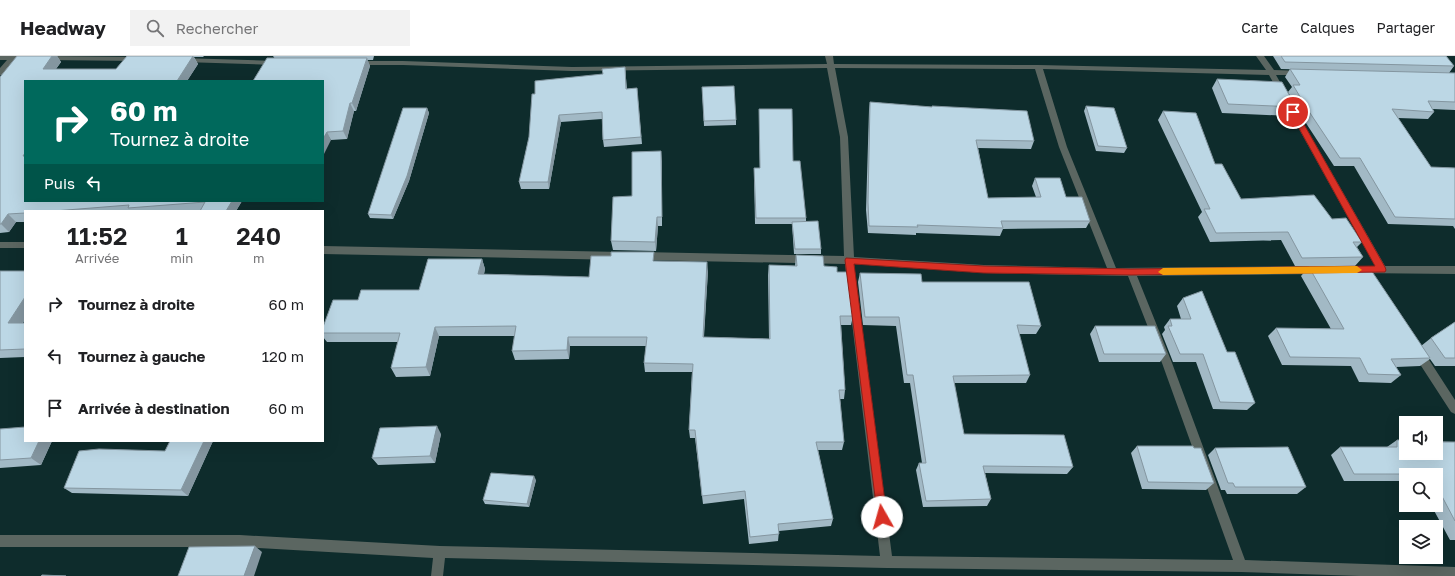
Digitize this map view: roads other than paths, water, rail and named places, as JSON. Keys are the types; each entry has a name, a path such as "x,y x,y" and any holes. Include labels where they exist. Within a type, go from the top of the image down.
{"street":[{"path":"829,56 844,137 849,260 887,562"},
{"path":"1260,56 1271,72 1382,270"},
{"path":"0,58 151,59"},
{"path":"0,73 13,58"},
{"path":"348,63 404,59 572,69 831,66 1038,66 1311,73"},
{"path":"175,60 286,63"},
{"path":"1038,66 1064,147 1114,272"},
{"path":"0,245 24,245"},
{"path":"324,250 849,260 984,269 1114,272 1325,270"},
{"path":"1349,270 1455,270"},
{"path":"1364,270 1373,283"},
{"path":"1131,272 1168,363 1241,566"},
{"path":"1412,343 1455,409"},
{"path":"0,541 240,541 440,552 887,562 1241,566 1455,573"},
{"path":"437,576 440,552"}]}
